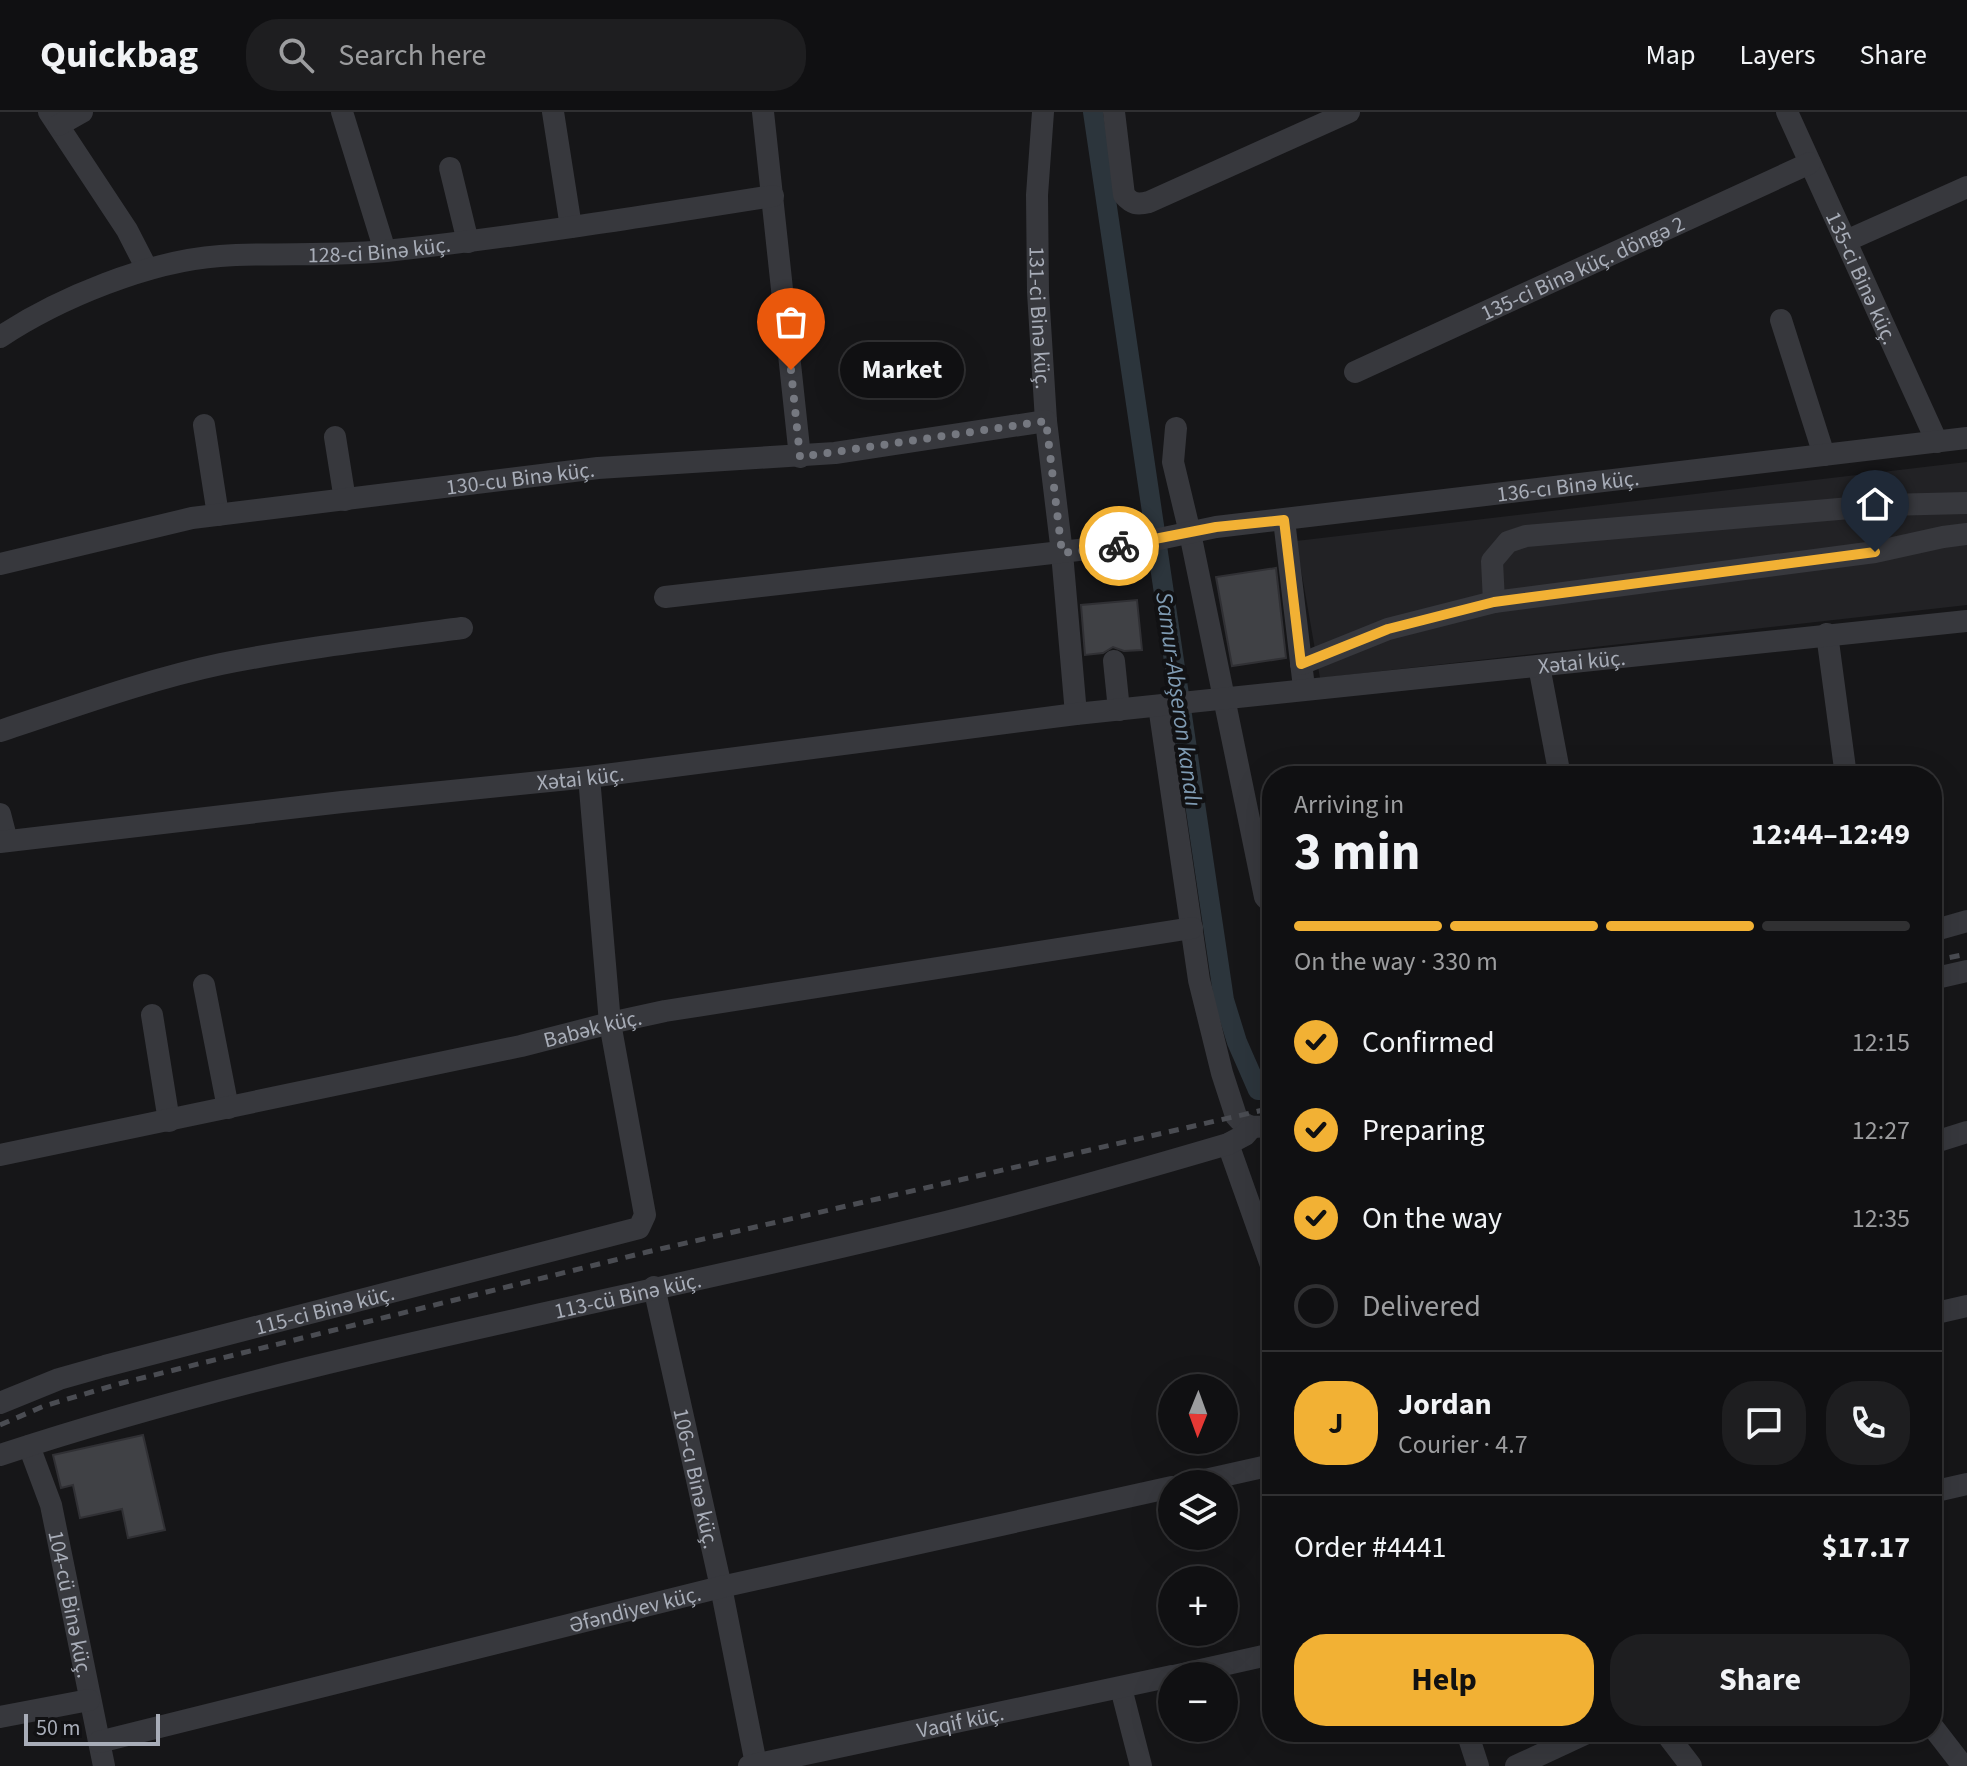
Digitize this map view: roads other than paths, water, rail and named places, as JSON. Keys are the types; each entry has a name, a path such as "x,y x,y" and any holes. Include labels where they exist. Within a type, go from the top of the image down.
{"street":[{"path":"82,112 54,119 127,230 147,269"},
{"path":"342,112 385,251"},
{"path":"553,112 571,227"},
{"path":"763,112 800,457"},
{"name":"131-ci Binə küç.","path":"1043,112 1036,234 1046,421 1062,553 1076,714"},
{"path":"1114,112 1124,195 1130,202 1138,204 1149,202 1349,112"},
{"name":"135-ci Binə küç.","path":"1787,112 1937,442"},
{"name":"135-ci Binə küç. döngə 2","path":"1355,372 1810,163"},
{"path":"450,168 468,242"},
{"path":"1846,241 1967,187"},
{"name":"128-ci Binə küç.","path":"0,337 39,315 147,269 216,256 385,251 468,242 773,196"},
{"path":"1781,320 1824,455"},
{"name":"130-cu Binə küç.","path":"0,564 148,526 218,515 598,468 800,457 1046,421"},
{"path":"204,425 218,515"},
{"path":"1176,428 1173,462 1180,535 1224,699 1262,883"},
{"path":"335,437 345,500"},
{"name":"136-cı Binə küç.","path":"665,597 1062,553 1140,543 1216,527 1967,438"},
{"path":"1494,602 1492,561 1508,542 1526,536 1885,505 1967,503"},
{"path":"1284,520 1304,692"},
{"path":"1301,664 1388,629 1494,602 1875,552 1967,534"},
{"name":"Xətai küç.","path":"4,842 342,802 589,777 1076,714 1967,621"},
{"path":"0,731 124,690 220,665 300,650 462,628"},
{"path":"1827,634 1845,766"},
{"path":"1114,661 1119,710"},
{"path":"1539,666 1558,766"},
{"path":"1159,706 1199,980 1227,1093 1236,1116 1245,1126 1262,1126"},
{"path":"589,777 610,1023"},
{"path":"0,814 4,842"},
{"path":"1942,928 1967,921"},
{"name":"Babək küç.","path":"0,1155 521,1046 610,1023 860,979 1192,928"},
{"path":"1942,977 1967,971"},
{"path":"204,985 228,1108"},
{"path":"152,1015 169,1121"},
{"name":"115-ci Binə küç.","path":"0,1403 89,1370 639,1228 645,1215 610,1023"},
{"name":"113-cü Binə küç.","path":"0,1455 179,1401 485,1325 918,1229 1030,1201 1228,1144 1262,1126"},
{"path":"1942,1140 1967,1132"},
{"path":"1228,1144 1262,1240"},
{"name":"106-cı Binə küç.","path":"654,1287 721,1587 753,1765"},
{"path":"1942,1312 1967,1306"},
{"name":"104-cü Binə küç.","path":"29,1446 51,1505 104,1766"},
{"path":"1238,1473 1262,1467"},
{"path":"1942,1490 1967,1484"},
{"name":"Əfəndiyev küç.","path":"99,1742 721,1587 1158,1490"},
{"name":"Vaqif küç.","path":"1236,1662 1262,1656"},
{"name":"Vaqif küç.","path":"753,1765 791,1762 1158,1679"},
{"path":"1121,1688 1141,1766"},
{"path":"0,1717 89,1700"},
{"path":"1942,1739 1963,1766"},
{"path":"1470,1742 1478,1766"},
{"path":"1516,1766 1568,1742"},
{"path":"1673,1742 1691,1766"}],"waterway":[{"name":"Samur-Abşeron kanalı","path":"1093,112 1224,1000 1237,1042 1258,1090"}],"railway":[{"path":"1942,959 1967,954"},
{"path":"0,1425 44,1406 122,1383 647,1252 1262,1110"}],"place":[{"name":"Market","path":"791,370"}]}
